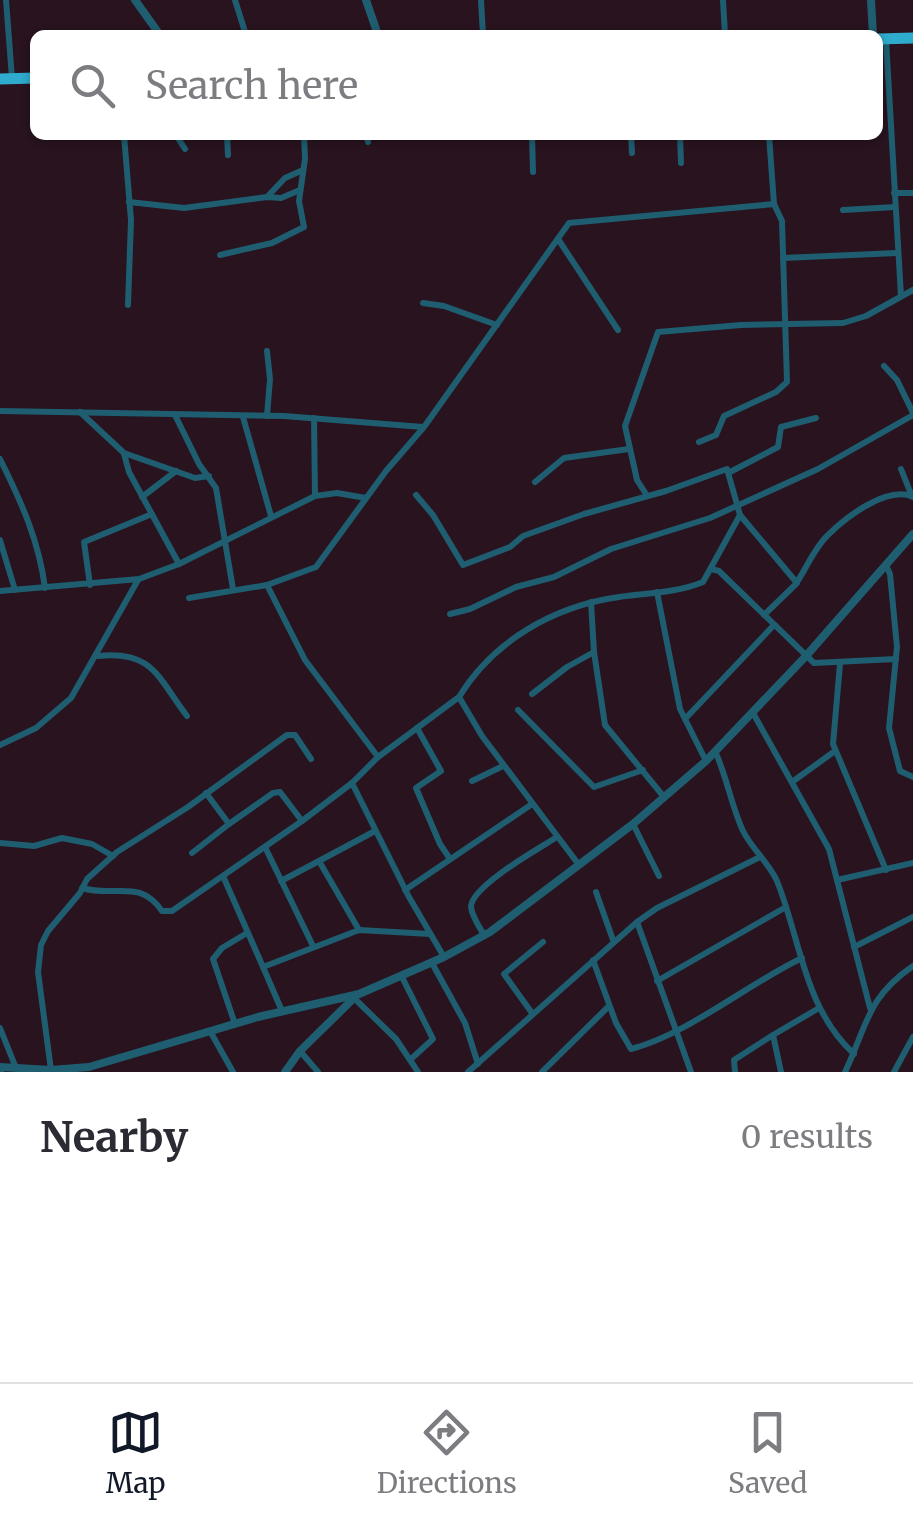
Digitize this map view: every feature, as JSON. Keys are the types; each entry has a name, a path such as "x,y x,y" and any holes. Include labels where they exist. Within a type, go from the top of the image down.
{"highway":[{"path":"883,38 913,38"}],"street":[{"path":"6,0 6,79"},
{"path":"135,0 160,30"},
{"path":"235,0 244,30"},
{"path":"366,0 376,30"},
{"path":"481,0 483,30"},
{"path":"723,0 725,30"},
{"path":"871,0 877,30"},
{"path":"883,79 901,296"},
{"path":"124,140 129,202 128,305"},
{"path":"179,140 185,149"},
{"path":"227,140 228,155"},
{"path":"220,255 272,243 301,230 305,224 300,190 304,140"},
{"path":"532,140 534,172"},
{"path":"631,140 632,153"},
{"path":"680,140 681,163"},
{"path":"699,442 716,435 728,413 784,386 788,376 782,221 774,204 769,140"},
{"path":"267,197 286,178 304,169"},
{"path":"129,202 184,208 281,198 300,190"},
{"path":"894,193 913,192"},
{"path":"189,598 267,585 316,566 424,427 569,223 774,204"},
{"path":"843,210 895,207"},
{"path":"558,239 618,330"},
{"path":"783,258 897,253"},
{"path":"646,495 637,480 626,416 658,332 667,328 855,320 913,290"},
{"path":"423,303 444,306 497,325"},
{"path":"267,351 267,416"},
{"path":"450,614 554,576 611,549 685,527 818,469 913,414 898,380 884,366"},
{"path":"0,411 267,416 424,427"},
{"path":"79,411 124,453 195,478 208,476"},
{"path":"176,415 216,488 233,589"},
{"path":"243,417 272,516"},
{"path":"314,418 315,496"},
{"path":"730,472 778,446 781,427 816,418"},
{"path":"535,482 564,458 630,448"},
{"path":"124,453 129,472 179,564"},
{"path":"0,459 27,515 46,588"},
{"path":"764,615 797,584 828,534 880,500 894,495 912,496 901,468"},
{"path":"416,495 433,515 463,566 524,536 725,469 730,472 740,515 797,584"},
{"path":"142,497 176,471"},
{"path":"0,591 139,579 226,542 315,496 366,498"},
{"path":"90,585 84,542 152,514"},
{"path":"82,888 146,892 166,912 224,876 352,783 378,757 458,697 480,669 520,632 591,602 702,582 715,570 740,515"},
{"path":"0,1070 90,1070 235,1024 357,996 484,935 632,824 706,761 806,656 913,534"},
{"path":"0,540 15,590"},
{"path":"886,565 892,593 896,659 889,728 900,771 913,778"},
{"path":"715,570 814,662 896,659"},
{"path":"0,744 36,728 71,698 139,579"},
{"path":"267,585 304,660 378,757"},
{"path":"657,592 684,719 706,761"},
{"path":"591,602 605,725 664,797"},
{"path":"684,719 774,626"},
{"path":"532,694 594,652"},
{"path":"97,656 126,653 138,657 150,666 188,716"},
{"path":"840,664 833,733 835,751 886,870"},
{"path":"458,697 503,766 579,865"},
{"path":"518,710 594,787 644,770"},
{"path":"753,713 828,849 870,1008"},
{"path":"418,728 440,771 416,788 450,858"},
{"path":"50,1070 39,986 40,949 87,879 110,856 291,734 311,758"},
{"path":"715,751 746,836 775,878 819,1008 835,1034 854,1054"},
{"path":"792,782 835,751"},
{"path":"472,781 503,766"},
{"path":"352,783 405,890 444,957"},
{"path":"192,853 273,793 280,792 302,821"},
{"path":"206,793 229,824"},
{"path":"405,890 532,804"},
{"path":"632,824 659,876"},
{"path":"281,881 375,832"},
{"path":"484,935 471,907 474,899 523,858 558,837"},
{"path":"0,843 34,846 62,838 92,844 110,856"},
{"path":"265,847 312,946"},
{"path":"468,1072 637,922 657,908 760,857"},
{"path":"318,861 359,930"},
{"path":"838,880 913,863"},
{"path":"224,876 282,1012"},
{"path":"596,892 614,940"},
{"path":"657,981 786,907"},
{"path":"854,948 913,917"},
{"path":"637,922 691,1072"},
{"path":"263,967 359,930 430,934"},
{"path":"235,1024 213,959 222,948 247,933"},
{"path":"532,1013 504,974 543,942"},
{"path":"593,960 609,1009 629,1049 664,1039 802,958"},
{"path":"432,963 465,1023 478,1064"},
{"path":"845,1072 870,1008 888,986 913,966"},
{"path":"402,977 434,1039 410,1059"},
{"path":"286,1072 300,1051 357,996"},
{"path":"357,996 396,1039 418,1072"},
{"path":"735,1072 734,1060 819,1008"},
{"path":"542,1072 609,1009"},
{"path":"0,1028 16,1068"},
{"path":"210,1031 233,1072"},
{"path":"774,1035 781,1072"},
{"path":"894,1072 913,1038"},
{"path":"300,1051 318,1072"}]}
